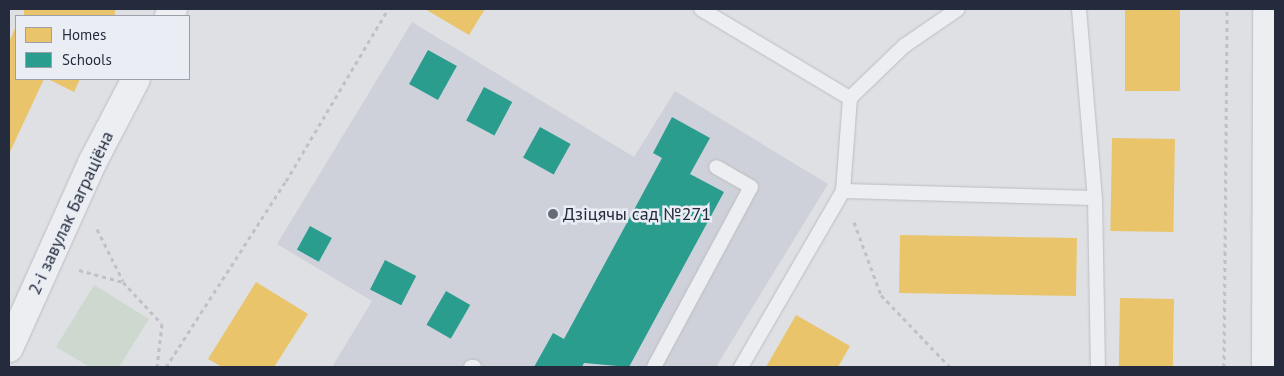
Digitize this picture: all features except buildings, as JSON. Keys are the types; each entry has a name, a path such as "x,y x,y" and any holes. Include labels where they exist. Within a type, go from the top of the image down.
{"street":[{"path":"1266,367 1267,9"},
{"name":"2-і завулак Баграціёна","path":"9,348 79,191 135,80"}],"lane":[{"path":"701,9 850,98"},
{"path":"741,367 843,191 850,98 904,46 958,9"},
{"path":"1079,9 1095,198 1098,367"},
{"path":"654,367 751,187 716,166"},
{"path":"843,191 1095,198"}],"path":[{"path":"166,367 281,189 388,9"},
{"path":"1224,367 1226,9"},
{"path":"79,191 124,282 162,324 156,367"},
{"path":"843,191 882,295 950,367"},
{"path":"48,261 124,282"}],"shaded area":[{"name":"Дзіцячы сад №271","path":"412,22 634,157 675,91 828,184 716,367 332,367 372,301 277,244"},
{"path":"94,285 149,319 119,367 90,367 56,347"}],"place":[{"name":"Дзіцячы сад №271","path":"553,214"}]}
